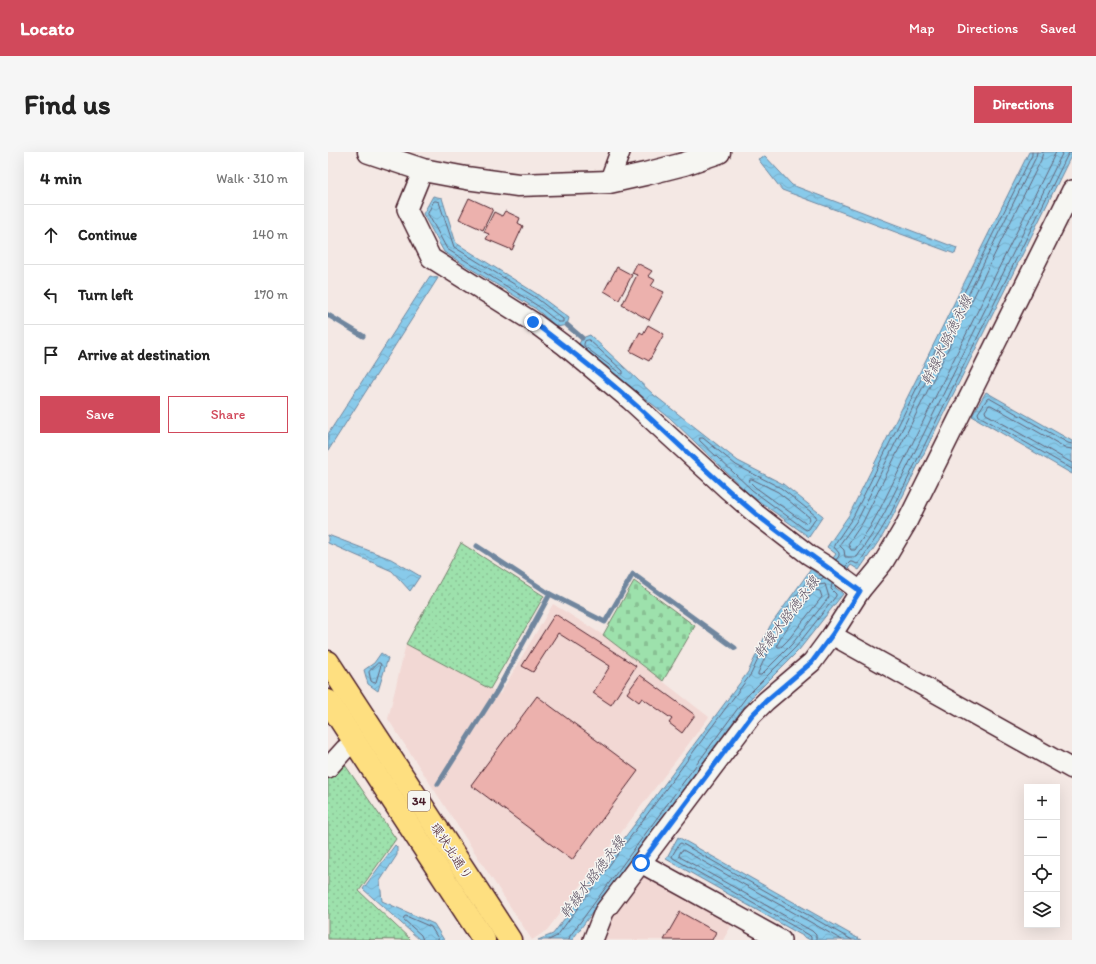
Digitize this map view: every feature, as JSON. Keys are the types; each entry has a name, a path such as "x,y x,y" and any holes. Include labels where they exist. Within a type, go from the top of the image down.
{"highway":[{"name":"環状北通り","path":"328,662 510,940"},
{"name":"環状北通り","path":"328,701 484,940"}],"street":[{"path":"369,152 423,170 518,185 609,182 684,164 719,152"},
{"path":"609,182 620,152"},
{"path":"423,170 407,209 431,258 533,322 565,346 630,400 756,514 809,555 860,591"},
{"path":"593,940 604,912 752,715 766,701 812,662 832,635 860,591 883,563 906,526 1072,190"},
{"path":"832,635 1072,769"},
{"path":"328,768 345,749 356,743"},
{"path":"641,863 781,940"}],"shaded area":[{"path":"553,604 603,635 709,717 547,930 532,940 388,719 406,644 500,694"},
{"path":"648,871 734,921 723,940 604,940 611,920"}],"green space":[{"path":"461,543 544,596 490,689 406,644"},
{"path":"634,581 695,626 663,681 603,635"},
{"path":"343,762 396,839 359,891 411,940 328,939 328,778"}],"water":[{"name":"幹線水路徳永線","path":"1029,152 1072,152 1072,154 883,535 859,570 851,565 835,587 843,594 799,650 750,699 572,940 538,940 553,934 748,672 770,626 811,569 820,576 836,554 827,547 849,515"},
{"path":"765,156 792,185 957,248 955,254 782,190 758,159"},
{"path":"433,196 442,198 456,243 537,294 569,318 567,325 557,327 536,309 444,252 423,214"},
{"path":"430,276 438,278 328,451 328,434"},
{"path":"590,335 654,395 738,461 783,484 823,516 809,537 749,494 670,418 578,346 582,338"},
{"path":"986,392 1072,441 1072,474 972,416"},
{"path":"328,535 391,559 420,576 410,591 392,571 328,543"},
{"path":"381,653 388,658 378,691 368,684 364,670 374,663"},
{"path":"678,837 861,940 810,940 666,859"},
{"path":"395,845 397,847 397,855 380,881 382,901 434,924 444,940 420,940 363,889"}],"building":[{"path":"469,198 493,209 483,230 459,219"},
{"path":"505,211 520,218 518,223 523,226 512,250 486,239 489,234 484,232 494,212 502,216"},
{"path":"637,263 652,271 648,276 655,280 651,286 664,292 649,320 622,305 637,275 632,273"},
{"path":"617,267 632,275 619,300 604,291"},
{"path":"648,325 664,334 649,361 630,351 640,332 643,334"},
{"path":"555,614 636,666 611,705 593,693 610,666 558,633 533,672 522,666"},
{"path":"640,675 695,715 682,733 669,723 672,719 642,698 639,702 627,693"},
{"path":"537,696 638,771 572,860 471,785"},
{"path":"680,912 716,932 712,940 664,940"}],"waterway":[{"path":"328,315 363,336"},
{"path":"567,325 582,338"},
{"path":"477,546 550,594"},
{"path":"438,784 497,691 550,594 605,622 633,574 735,648"}],"route":[{"path":"533,322 565,346 630,400 756,514 809,555 860,591 832,635 812,662 766,701 752,715 641,863"}]}
